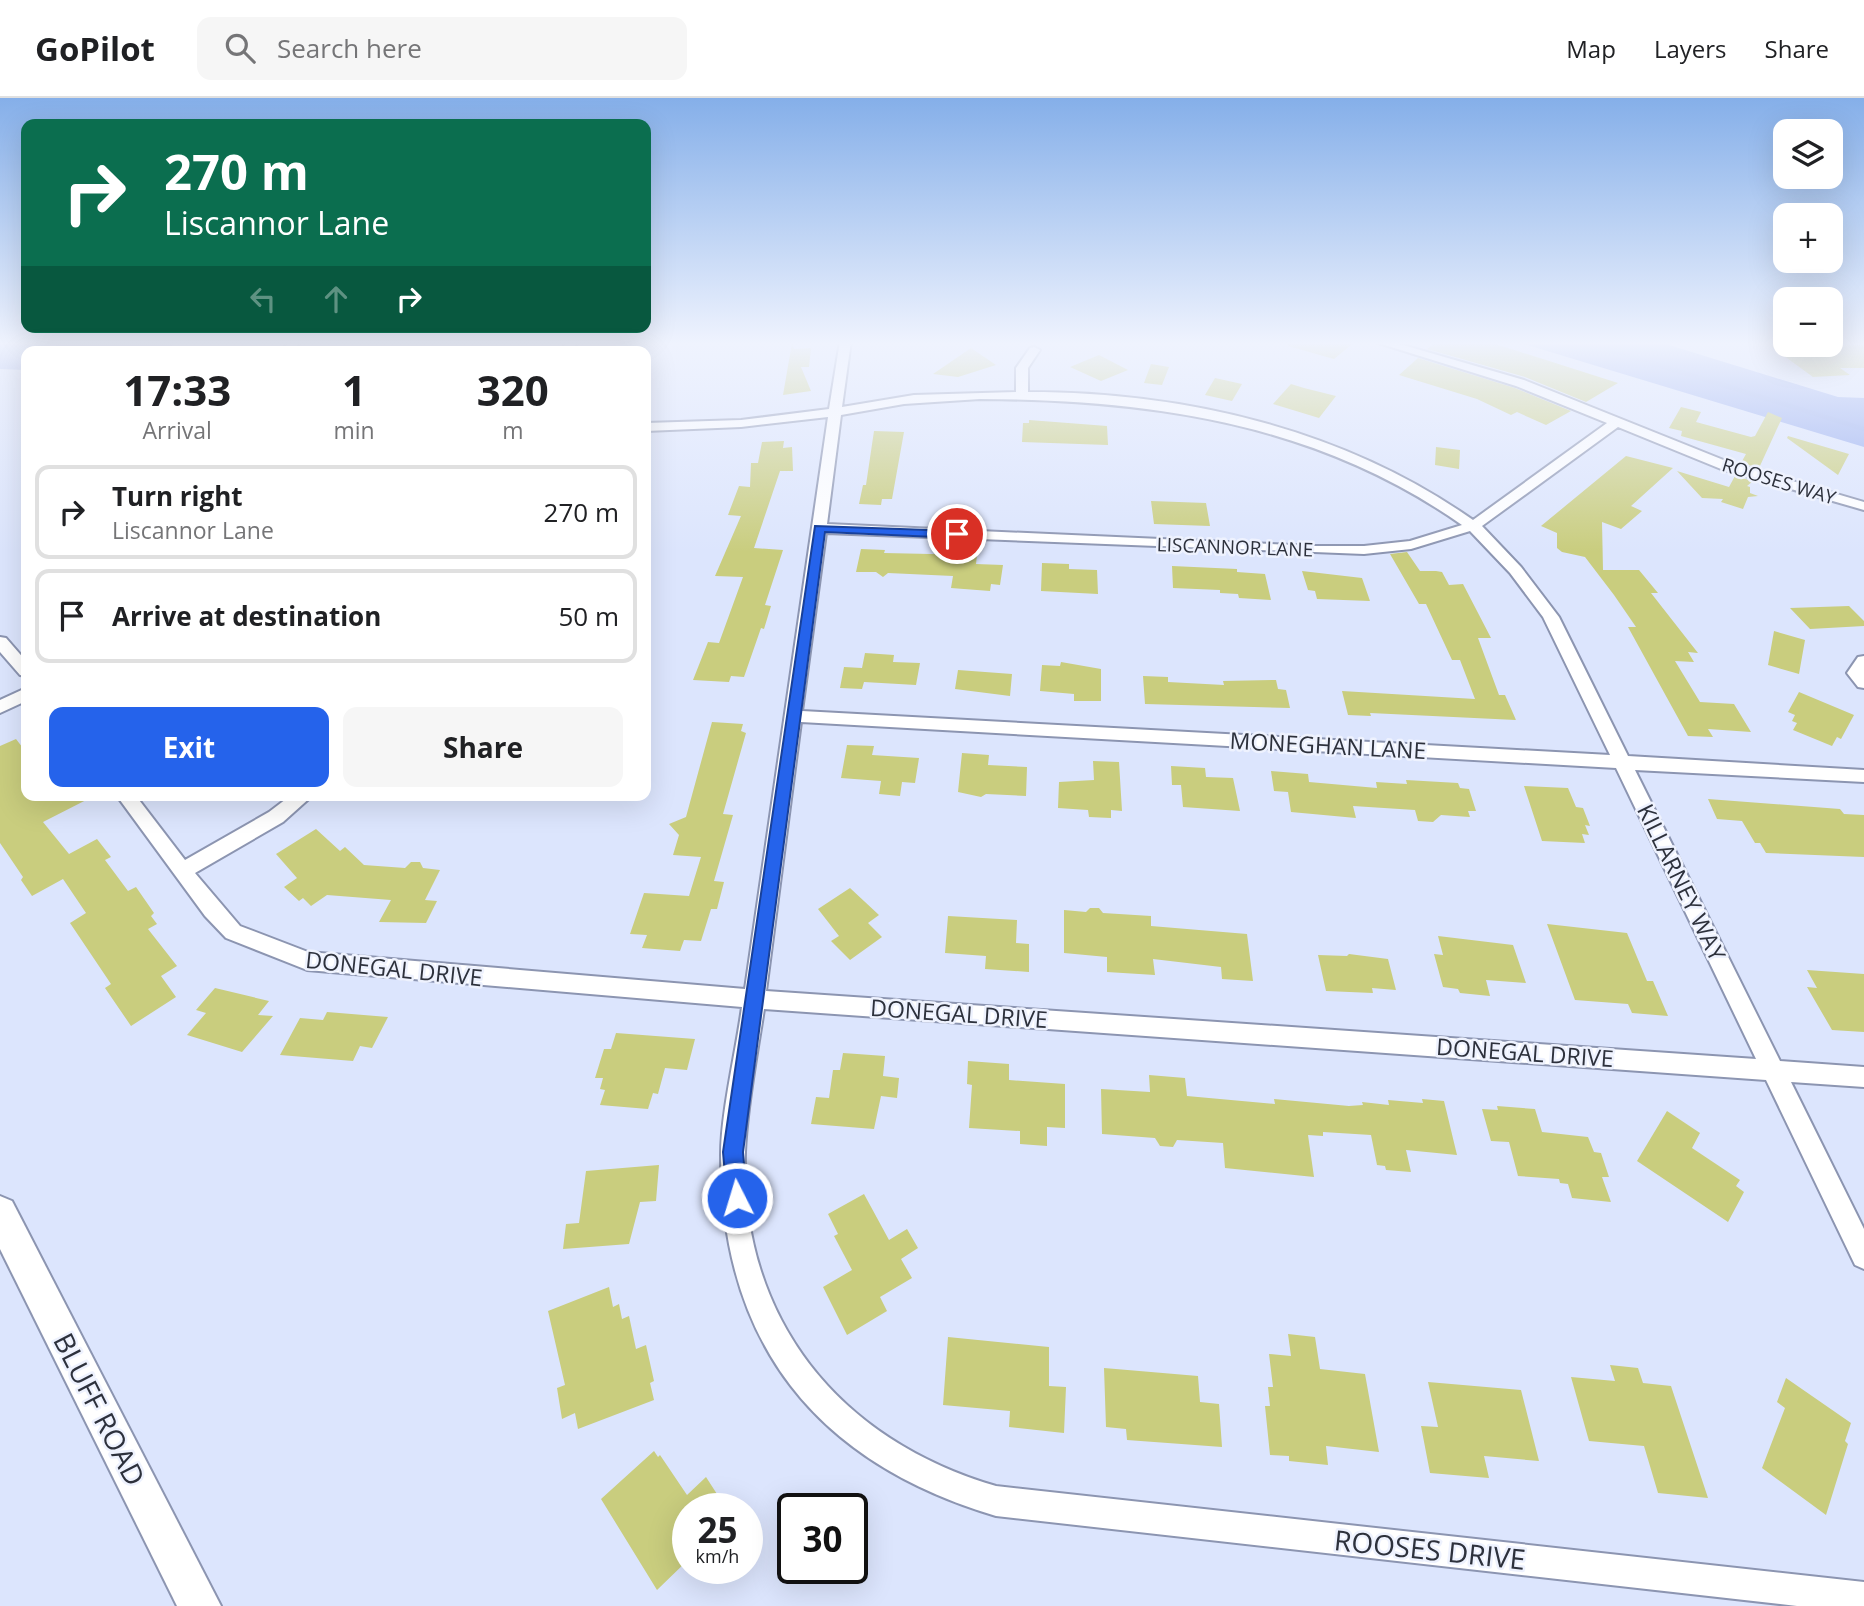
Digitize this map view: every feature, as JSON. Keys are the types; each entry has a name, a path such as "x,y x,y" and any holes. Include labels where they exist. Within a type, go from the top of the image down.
{"main road":[{"name":"BLUFF ROAD","path":"0,1213 201,1606"}],"street":[{"name":"KILLARNEY WAY","path":"651,427 729,423 839,411"},
{"name":"KILLARNEY WAY","path":"1183,411 1281,432 1373,466 1473,526 1518,569 1551,617 1864,1256"},
{"name":"ROOSES WAY","path":"1589,411 1726,467 1864,506"},
{"name":"ROOSES DRIVE","path":"835,412 733,1152 741,1245 762,1314 802,1380 846,1426 914,1473 996,1501 1864,1598"},
{"name":"LISCANNOR LANE","path":"819,528 1326,550 1411,545 1473,526 1615,422"},
{"path":"0,642 21,665"},
{"path":"1864,661 1855,673 1864,683"},
{"path":"0,707 21,696"},
{"name":"MONEGHAN LANE","path":"792,716 1864,776"},
{"name":"DONEGAL DRIVE","path":"130,801 212,910 233,932 307,961 752,999 1864,1077"},
{"path":"183,871 276,817 297,801"}],"shaded area":[{"path":"1746,411 1864,411 1864,447"}],"building":[{"path":"1297,411 1324,411 1319,418"},
{"path":"1503,411 1570,411 1546,425 1517,412 1511,415"},
{"path":"1679,411 1698,411 1701,412 1696,422 1751,437 1755,436 1768,412 1782,418 1759,468 1741,463 1746,454 1681,436 1682,431 1669,428"},
{"path":"1029,420 1107,426 1108,445 1022,442 1023,423 1029,423"},
{"path":"874,431 904,432 892,499 882,499 881,505 859,504 863,485 866,485"},
{"path":"1788,436 1849,454 1838,475 1787,438"},
{"path":"784,441 783,448 792,447 793,471 780,471 754,548 783,550 765,605 771,606 764,629 761,628 744,677 731,676 729,682 693,680 708,642 719,643 743,577 715,576 741,516 728,515 739,486 750,487 751,463 758,463 762,442"},
{"path":"1436,447 1460,450 1459,469 1435,465"},
{"path":"1626,456 1673,468 1631,506 1642,511 1621,529 1602,522 1603,570 1639,570 1658,593 1651,593 1698,653 1688,652 1694,662 1675,661 1700,702 1734,704 1751,732 1708,729 1713,737 1688,736 1628,627 1636,627 1614,595 1585,557 1562,552 1557,548 1557,533 1541,526"},
{"path":"1677,471 1729,487 1735,476 1753,481 1747,486 1750,487 1750,493 1758,496 1748,497 1743,509 1721,502 1723,499 1702,498"},
{"path":"1151,501 1206,503 1210,526 1154,524"},
{"path":"861,549 885,550 884,553 977,555 976,564 1003,565 1000,585 991,584 990,591 951,588 953,576 888,573 883,577 876,572 856,572"},
{"path":"1407,552 1420,571 1442,572 1449,585 1463,584 1491,638 1478,638 1499,695 1505,695 1516,720 1370,713 1371,716 1348,715 1342,691 1475,699 1460,660 1452,660 1426,604 1419,604 1390,554"},
{"path":"1042,563 1069,564 1069,569 1097,570 1098,594 1041,591"},
{"path":"1172,566 1237,569 1237,572 1265,574 1271,600 1239,598 1238,594 1220,593 1220,590 1173,588"},
{"path":"1302,571 1362,578 1370,601 1317,599 1315,591 1308,590"},
{"path":"1849,606 1864,621 1864,626 1810,629 1790,608"},
{"path":"1774,631 1805,640 1799,674 1768,665"},
{"path":"865,653 894,655 893,662 920,663 916,685 864,682 862,689 840,688 844,667 862,668"},
{"path":"1061,662 1101,669 1101,701 1074,701 1074,694 1040,691 1042,665 1060,666"},
{"path":"958,670 1012,674 1010,696 955,689"},
{"path":"1143,676 1168,677 1168,682 1224,685 1223,681 1276,680 1278,689 1286,690 1290,708 1145,704"},
{"path":"1799,692 1854,715 1841,739 1837,737 1832,746 1793,730 1797,723 1792,721 1795,715 1788,712"},
{"path":"712,722 743,724 741,731 746,733 723,814 733,815 714,881 724,882 717,909 711,909 701,941 684,940 680,951 642,948 647,935 630,934 644,893 689,896 701,857 673,855 679,835 669,824 686,817"},
{"path":"16,739 21,746 21,801 84,801 43,822 69,854 97,839 111,857 105,860 128,891 136,887 154,913 151,916 157,924 148,929 177,966 161,976 176,997 131,1026 105,988 111,984 70,923 86,913 63,879 32,896 21,880 23,877 0,843 0,746"},
{"path":"847,745 874,746 872,755 919,758 915,783 902,782 900,796 879,794 881,781 841,778"},
{"path":"962,753 989,755 988,765 1027,767 1026,796 986,794 981,797 958,792"},
{"path":"1093,761 1119,762 1122,811 1111,810 1111,818 1089,817 1088,810 1058,808 1059,782 1094,780"},
{"path":"1171,766 1205,768 1206,777 1233,778 1240,811 1183,807 1181,785 1172,785"},
{"path":"1271,771 1308,774 1309,782 1377,788 1376,782 1407,784 1406,780 1458,783 1460,788 1469,789 1476,811 1468,811 1470,817 1441,815 1433,822 1418,821 1415,810 1353,806 1356,818 1291,812 1288,792 1274,791"},
{"path":"1524,786 1568,788 1576,807 1583,808 1590,826 1585,825 1589,835 1582,834 1585,843 1542,841"},
{"path":"1708,799 1840,809 1844,814 1864,815 1864,857 1766,853 1760,843 1755,843 1742,821 1717,819"},
{"path":"316,829 340,851 345,847 364,865 405,868 411,862 420,862 423,868 440,870 425,900 437,901 426,923 379,922 391,900 327,895 311,906 303,898 299,901 284,887 297,878 276,854"},
{"path":"850,888 879,915 868,923 882,937 850,960 831,941 839,936 818,909"},
{"path":"1090,908 1099,908 1103,913 1151,916 1151,926 1247,934 1253,981 1222,979 1221,967 1153,959 1155,975 1107,972 1107,957 1064,953 1064,910 1086,912"},
{"path":"948,916 1017,920 1016,943 1029,944 1029,972 985,969 986,956 945,953"},
{"path":"1547,924 1627,933 1647,981 1653,981 1668,1016 1632,1013 1628,1004 1575,1000"},
{"path":"1438,936 1513,945 1526,983 1486,980 1490,996 1460,993 1458,989 1443,987 1434,954 1443,955"},
{"path":"1349,954 1388,959 1396,990 1372,988 1373,993 1326,991 1318,955"},
{"path":"1807,970 1864,974 1864,1032 1832,1030 1807,987 1817,988"},
{"path":"215,988 269,1001 258,1015 273,1016 242,1052 187,1035 206,1013 196,1010"},
{"path":"327,1012 388,1017 372,1048 360,1046 353,1061 280,1055 300,1018 323,1020"},
{"path":"616,1033 695,1039 687,1070 665,1068 658,1094 653,1093 648,1109 600,1105 605,1090 600,1089 603,1078 595,1078 604,1049 611,1049"},
{"path":"843,1053 885,1056 883,1076 899,1078 897,1098 881,1096 874,1129 811,1124 816,1097 829,1098 833,1070 840,1070"},
{"path":"968,1061 1009,1064 1009,1080 1065,1084 1065,1128 1047,1127 1047,1146 1020,1144 1020,1131 969,1128 972,1085 967,1084"},
{"path":"1149,1075 1185,1078 1187,1096 1275,1104 1274,1099 1349,1106 1363,1105 1362,1102 1389,1105 1388,1100 1423,1103 1422,1099 1444,1101 1457,1155 1406,1150 1411,1172 1386,1170 1385,1166 1377,1165 1371,1135 1323,1132 1323,1136 1308,1135 1314,1177 1225,1168 1223,1143 1177,1140 1173,1147 1160,1146 1155,1138 1102,1134 1101,1089 1150,1092"},
{"path":"1497,1106 1535,1109 1542,1132 1588,1137 1594,1152 1601,1153 1609,1177 1602,1177 1611,1202 1572,1198 1568,1184 1560,1183 1559,1179 1518,1176 1509,1142 1491,1141 1482,1109 1498,1110"},
{"path":"1667,1111 1700,1133 1692,1148 1740,1180 1736,1186 1744,1192 1728,1222 1637,1161"},
{"path":"659,1165 656,1201 640,1202 629,1244 563,1249 566,1224 579,1223 586,1171"},
{"path":"864,1194 889,1240 907,1229 918,1248 901,1259 912,1278 880,1297 887,1311 847,1335 823,1287 852,1270 834,1236 838,1234 828,1214"},
{"path":"609,1287 613,1307 619,1304 622,1319 629,1316 636,1349 646,1345 654,1381 650,1383 654,1400 578,1429 575,1413 562,1419 557,1388 565,1385 548,1311"},
{"path":"1288,1334 1315,1337 1320,1369 1365,1374 1379,1452 1326,1446 1328,1465 1289,1461 1289,1456 1270,1455 1265,1406 1270,1406 1268,1387 1273,1387 1269,1354 1291,1356"},
{"path":"948,1337 1049,1347 1049,1386 1066,1387 1064,1433 1009,1427 1010,1411 943,1405"},
{"path":"1610,1365 1638,1368 1643,1383 1671,1386 1708,1498 1658,1493 1644,1446 1589,1441 1571,1377 1615,1381"},
{"path":"1104,1368 1198,1376 1200,1402 1219,1404 1222,1447 1127,1440 1126,1429 1106,1427"},
{"path":"1786,1378 1851,1423 1845,1441 1848,1444 1826,1515 1762,1468 1785,1408 1777,1402"},
{"path":"1428,1382 1521,1390 1539,1461 1484,1456 1489,1478 1430,1473 1421,1426 1438,1427"},
{"path":"654,1451 658,1457 660,1455 686,1493 672,1493 672,1575 657,1590 601,1499"},
{"path":"706,1477 716,1493 689,1493"}],"waterway":[{"path":"1807,411 1864,429"}],"route":[{"path":"737,1198 733,1152 819,528 957,534"}]}
